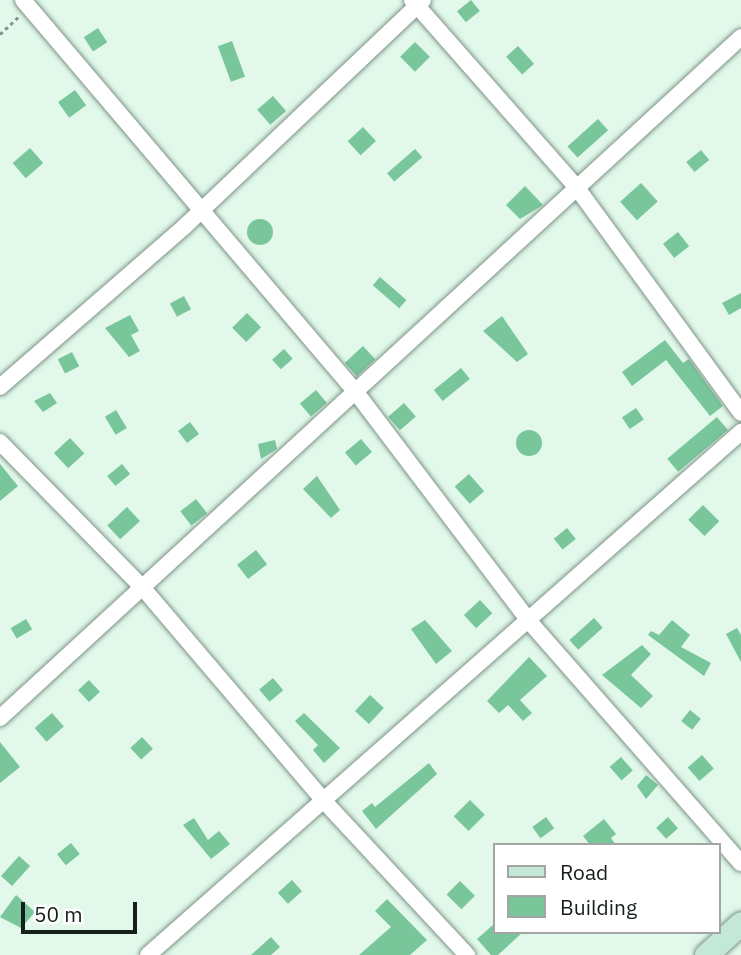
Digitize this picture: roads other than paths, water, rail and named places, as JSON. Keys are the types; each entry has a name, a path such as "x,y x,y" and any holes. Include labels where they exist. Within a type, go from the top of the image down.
{"main road":[{"path":"706,955 741,923"}],"street":[{"path":"0,387 199,212 417,2 576,188 741,413"},
{"path":"25,3 199,212 355,391 528,620 741,863"},
{"path":"0,718 741,37"},
{"path":"148,955 741,432"},
{"path":"0,442 142,587 323,800 467,955"}]}
